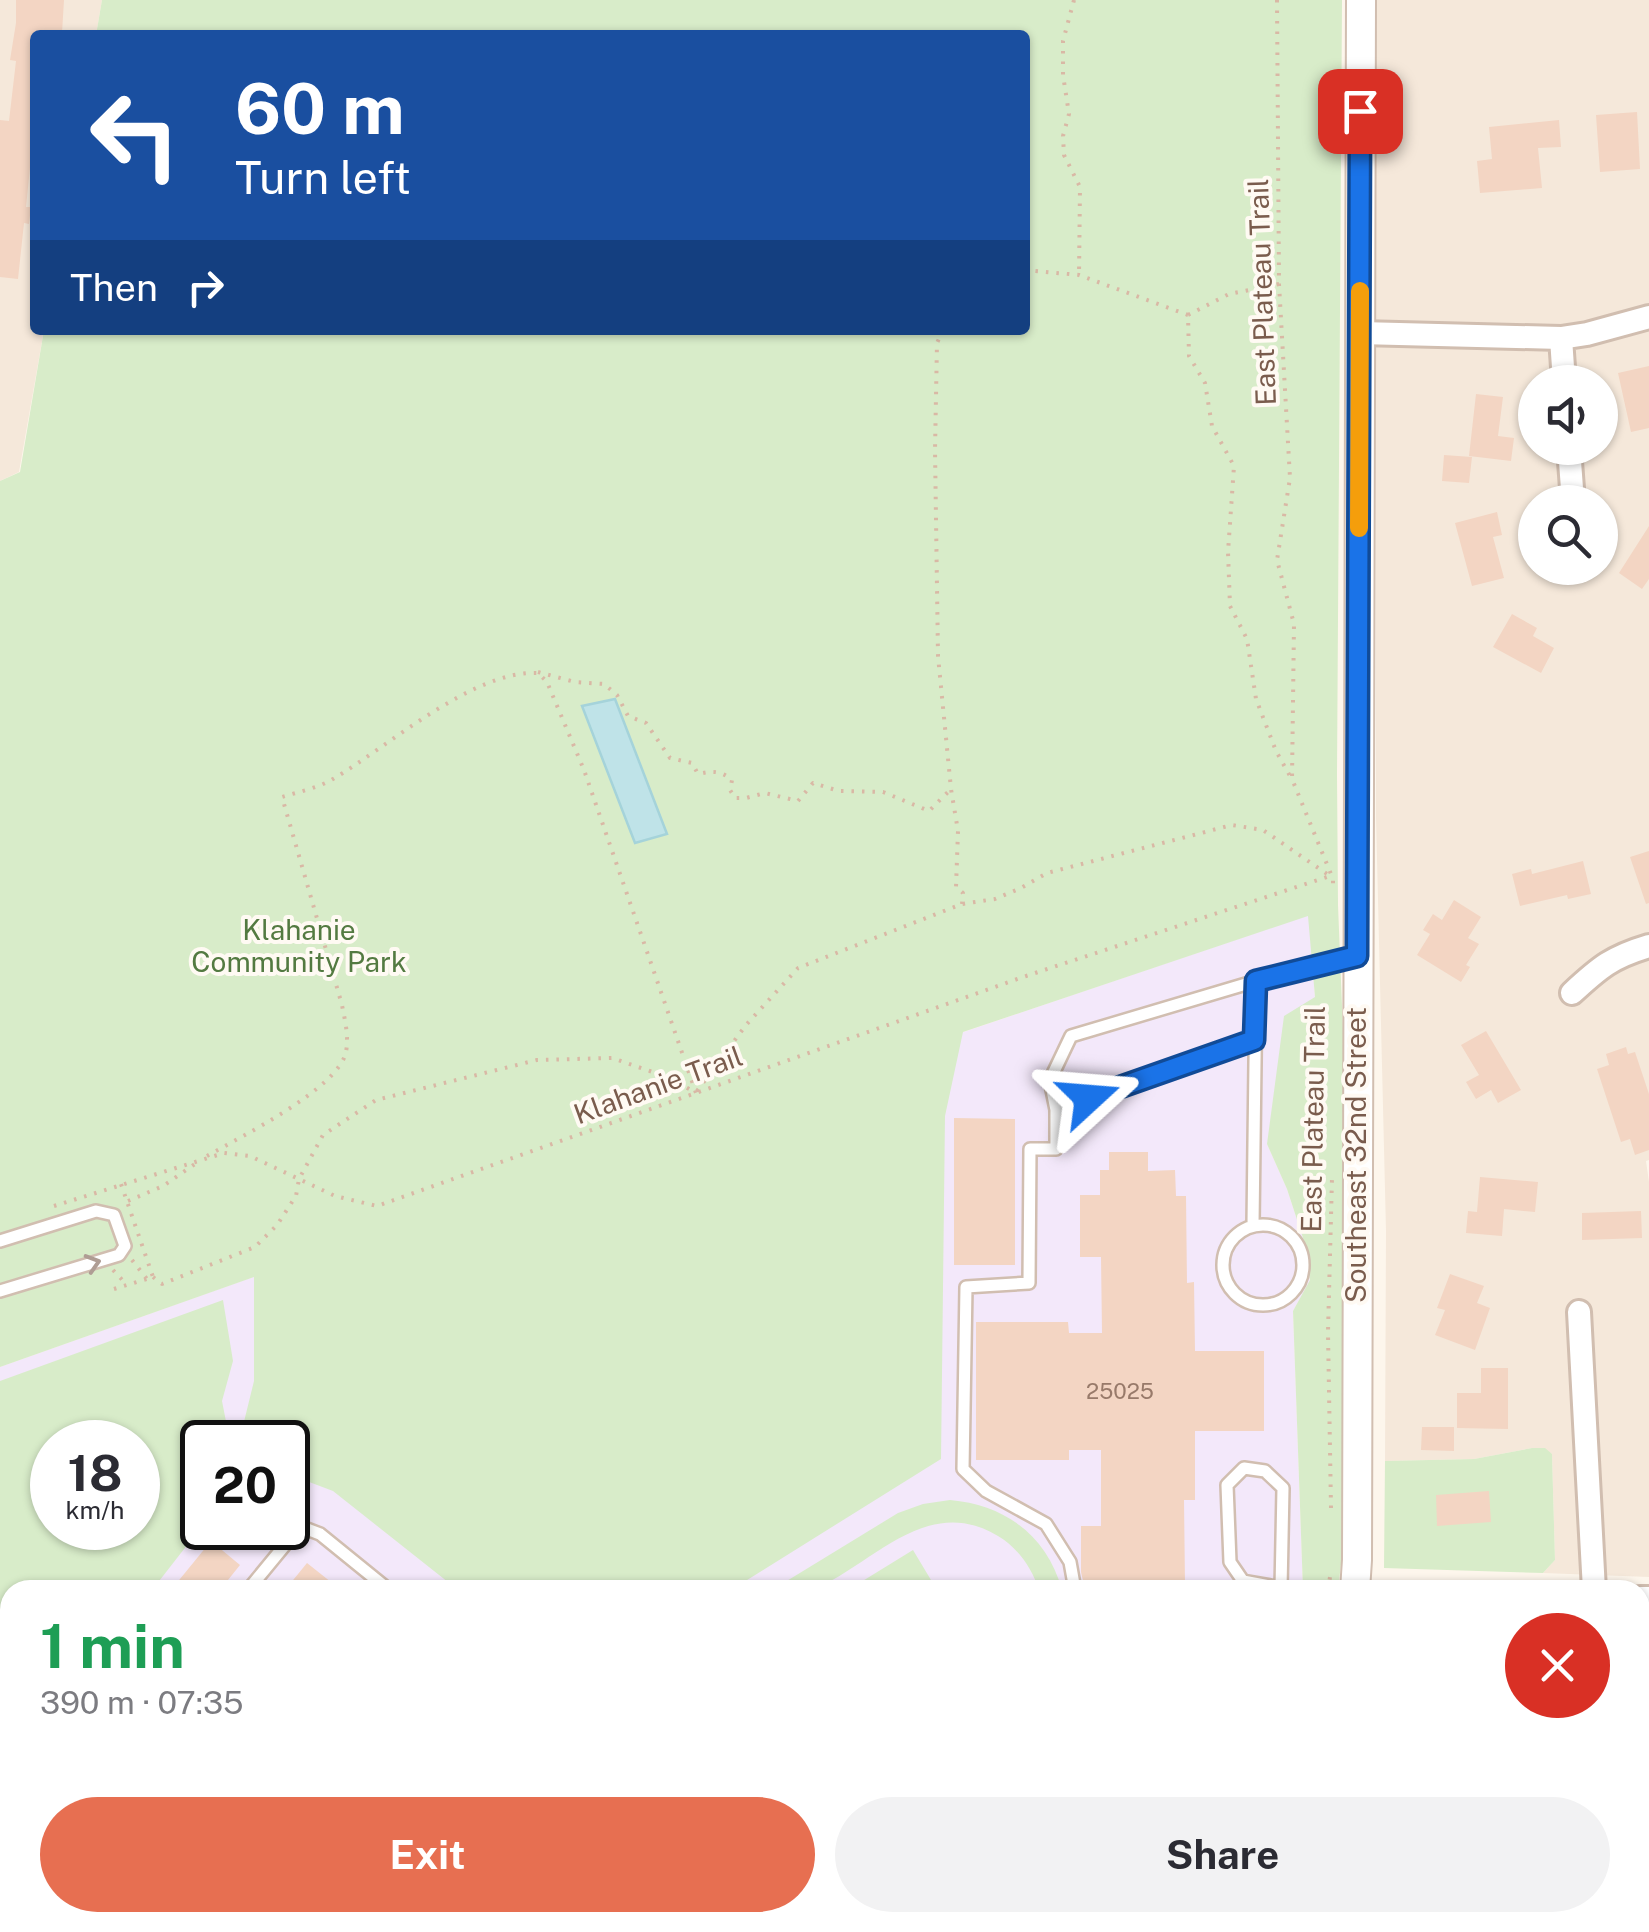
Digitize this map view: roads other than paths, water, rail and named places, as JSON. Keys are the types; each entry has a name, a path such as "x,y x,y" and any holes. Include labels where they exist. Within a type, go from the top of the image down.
{"street":[{"name":"Southeast 32nd Street","path":"1356,1580 1360,0"},
{"path":"1360,333 1561,338 1649,317"},
{"path":"1561,338 1563,365"},
{"path":"1572,993 1619,955 1649,946"},
{"path":"1579,1312 1593,1580"}],"lane":[{"path":"1074,1580 1070,1562 1046,1524 986,1491 963,1468 966,1287 1029,1283 1030,1149 1056,1149 1056,1110 1050,1080 1072,1036 1256,981 1357,956"},
{"path":"1254,1226 1256,981"},
{"path":"1056,1110 1254,1040"},
{"path":"0,1241 107,1212 114,1215 125,1246 119,1255 0,1291"},
{"path":"1254,1226 1279,1227 1290,1234 1303,1256 1304,1268 1293,1292 1272,1304 1258,1305 1245,1300 1226,1281 1224,1253 1241,1231 1254,1226"},
{"path":"1242,1580 1230,1562 1227,1486 1244,1468 1266,1472 1283,1488 1285,1580"},
{"path":"256,1580 294,1534 307,1529 320,1534 377,1580"}],"water":[{"path":"615,699 667,834 635,843 582,706"}],"park label":[{"name":"Klahanie Community Park","path":"299,946"}]}
